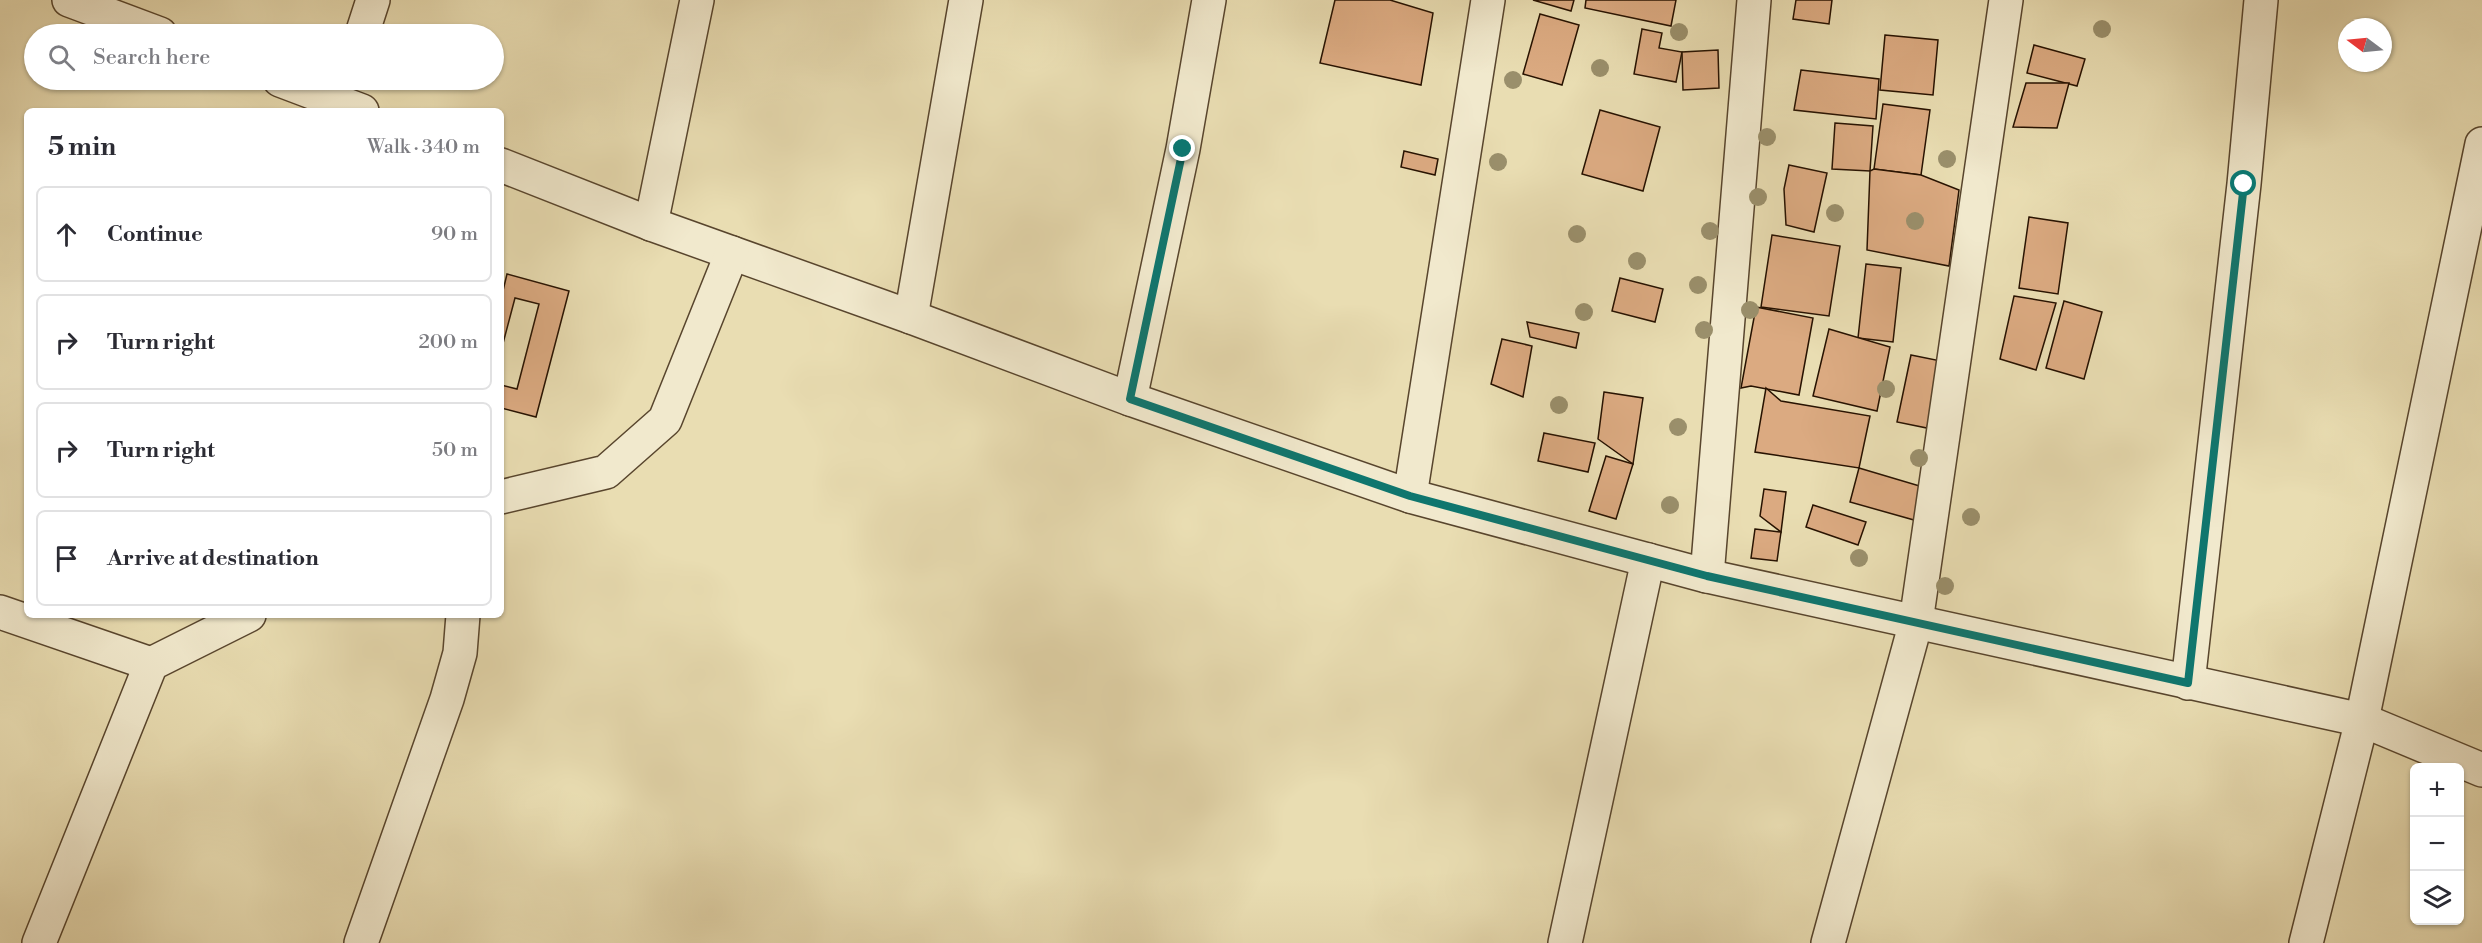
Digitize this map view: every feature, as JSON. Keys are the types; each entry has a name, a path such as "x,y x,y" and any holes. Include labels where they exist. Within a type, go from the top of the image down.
{"street":[{"path":"69,0 133,24"},
{"path":"365,24 373,0"},
{"path":"651,224 697,0"},
{"path":"911,317 966,0"},
{"path":"1130,399 1183,149 1209,0"},
{"path":"1410,496 1488,0"},
{"path":"1707,576 1754,0"},
{"path":"1828,943 1916,622 2006,0"},
{"path":"2188,683 2244,184 2261,0"},
{"path":"318,90 349,98"},
{"path":"2306,943 2362,720 2482,144"},
{"path":"504,166 651,224 911,317 1130,399 1410,496 1707,576 2362,720 2482,770"},
{"path":"504,496 606,472 665,420 732,253"},
{"path":"1565,943 1648,560"},
{"path":"0,612 151,664"},
{"path":"39,943 151,664 243,618"},
{"path":"361,943 447,699 460,653 463,618"}],"building":[{"path":"1335,0 1390,0 1433,13 1421,85 1320,63"},
{"path":"1533,0 1574,0 1571,11"},
{"path":"1586,0 1676,0 1671,26 1585,8"},
{"path":"1796,0 1832,0 1829,24 1793,19"},
{"path":"1540,14 1579,25 1562,85 1523,74"},
{"path":"1642,29 1662,33 1659,48 1682,52 1676,82 1634,74"},
{"path":"1885,35 1938,40 1933,95 1880,90"},
{"path":"2034,45 2085,59 2077,86 2027,73"},
{"path":"1718,50 1719,88 1683,90 1682,52"},
{"path":"1801,70 1879,79 1876,119 1794,110"},
{"path":"2026,83 2069,83 2057,128 2013,127"},
{"path":"1883,104 1930,110 1921,175 1874,169"},
{"path":"1600,110 1660,127 1643,191 1582,174"},
{"path":"1835,123 1873,126 1870,171 1832,169"},
{"path":"1404,151 1438,159 1435,175 1401,167"},
{"path":"1789,165 1827,173 1814,232 1786,225 1784,189"},
{"path":"1874,169 1921,175 1959,190 1949,266 1867,250 1870,171"},
{"path":"2029,217 2068,223 2058,294 2019,288"},
{"path":"1772,235 1840,246 1829,316 1761,307"},
{"path":"1866,264 1901,268 1893,342 1858,338"},
{"path":"507,274 569,291 536,417 504,409 504,386 517,389 539,304 515,298 504,340 504,286"},
{"path":"1620,278 1663,289 1655,322 1612,311"},
{"path":"2014,296 2056,303 2036,370 2000,359"},
{"path":"2064,301 2102,312 2084,379 2046,368"},
{"path":"1756,307 1813,318 1799,395 1751,386 1741,388"},
{"path":"1527,322 1579,333 1576,348 1530,337"},
{"path":"1829,329 1890,347 1877,411 1813,396"},
{"path":"1502,339 1532,346 1523,397 1491,384"},
{"path":"1911,355 1941,361 1927,428 1897,422"},
{"path":"1766,388 1781,401 1870,416 1859,468 1755,452"},
{"path":"1604,392 1643,398 1633,464 1598,439"},
{"path":"1544,433 1595,443 1588,472 1538,461"},
{"path":"1606,456 1633,464 1616,519 1589,511"},
{"path":"1859,468 1923,487 1914,520 1850,502"},
{"path":"1764,489 1786,492 1781,532 1760,516"},
{"path":"1813,505 1866,522 1858,545 1806,527"},
{"path":"1755,529 1781,532 1777,561 1751,558"}],"route":[{"path":"1183,149 1130,399 1410,496 1707,576 2188,683 2244,184"}]}
